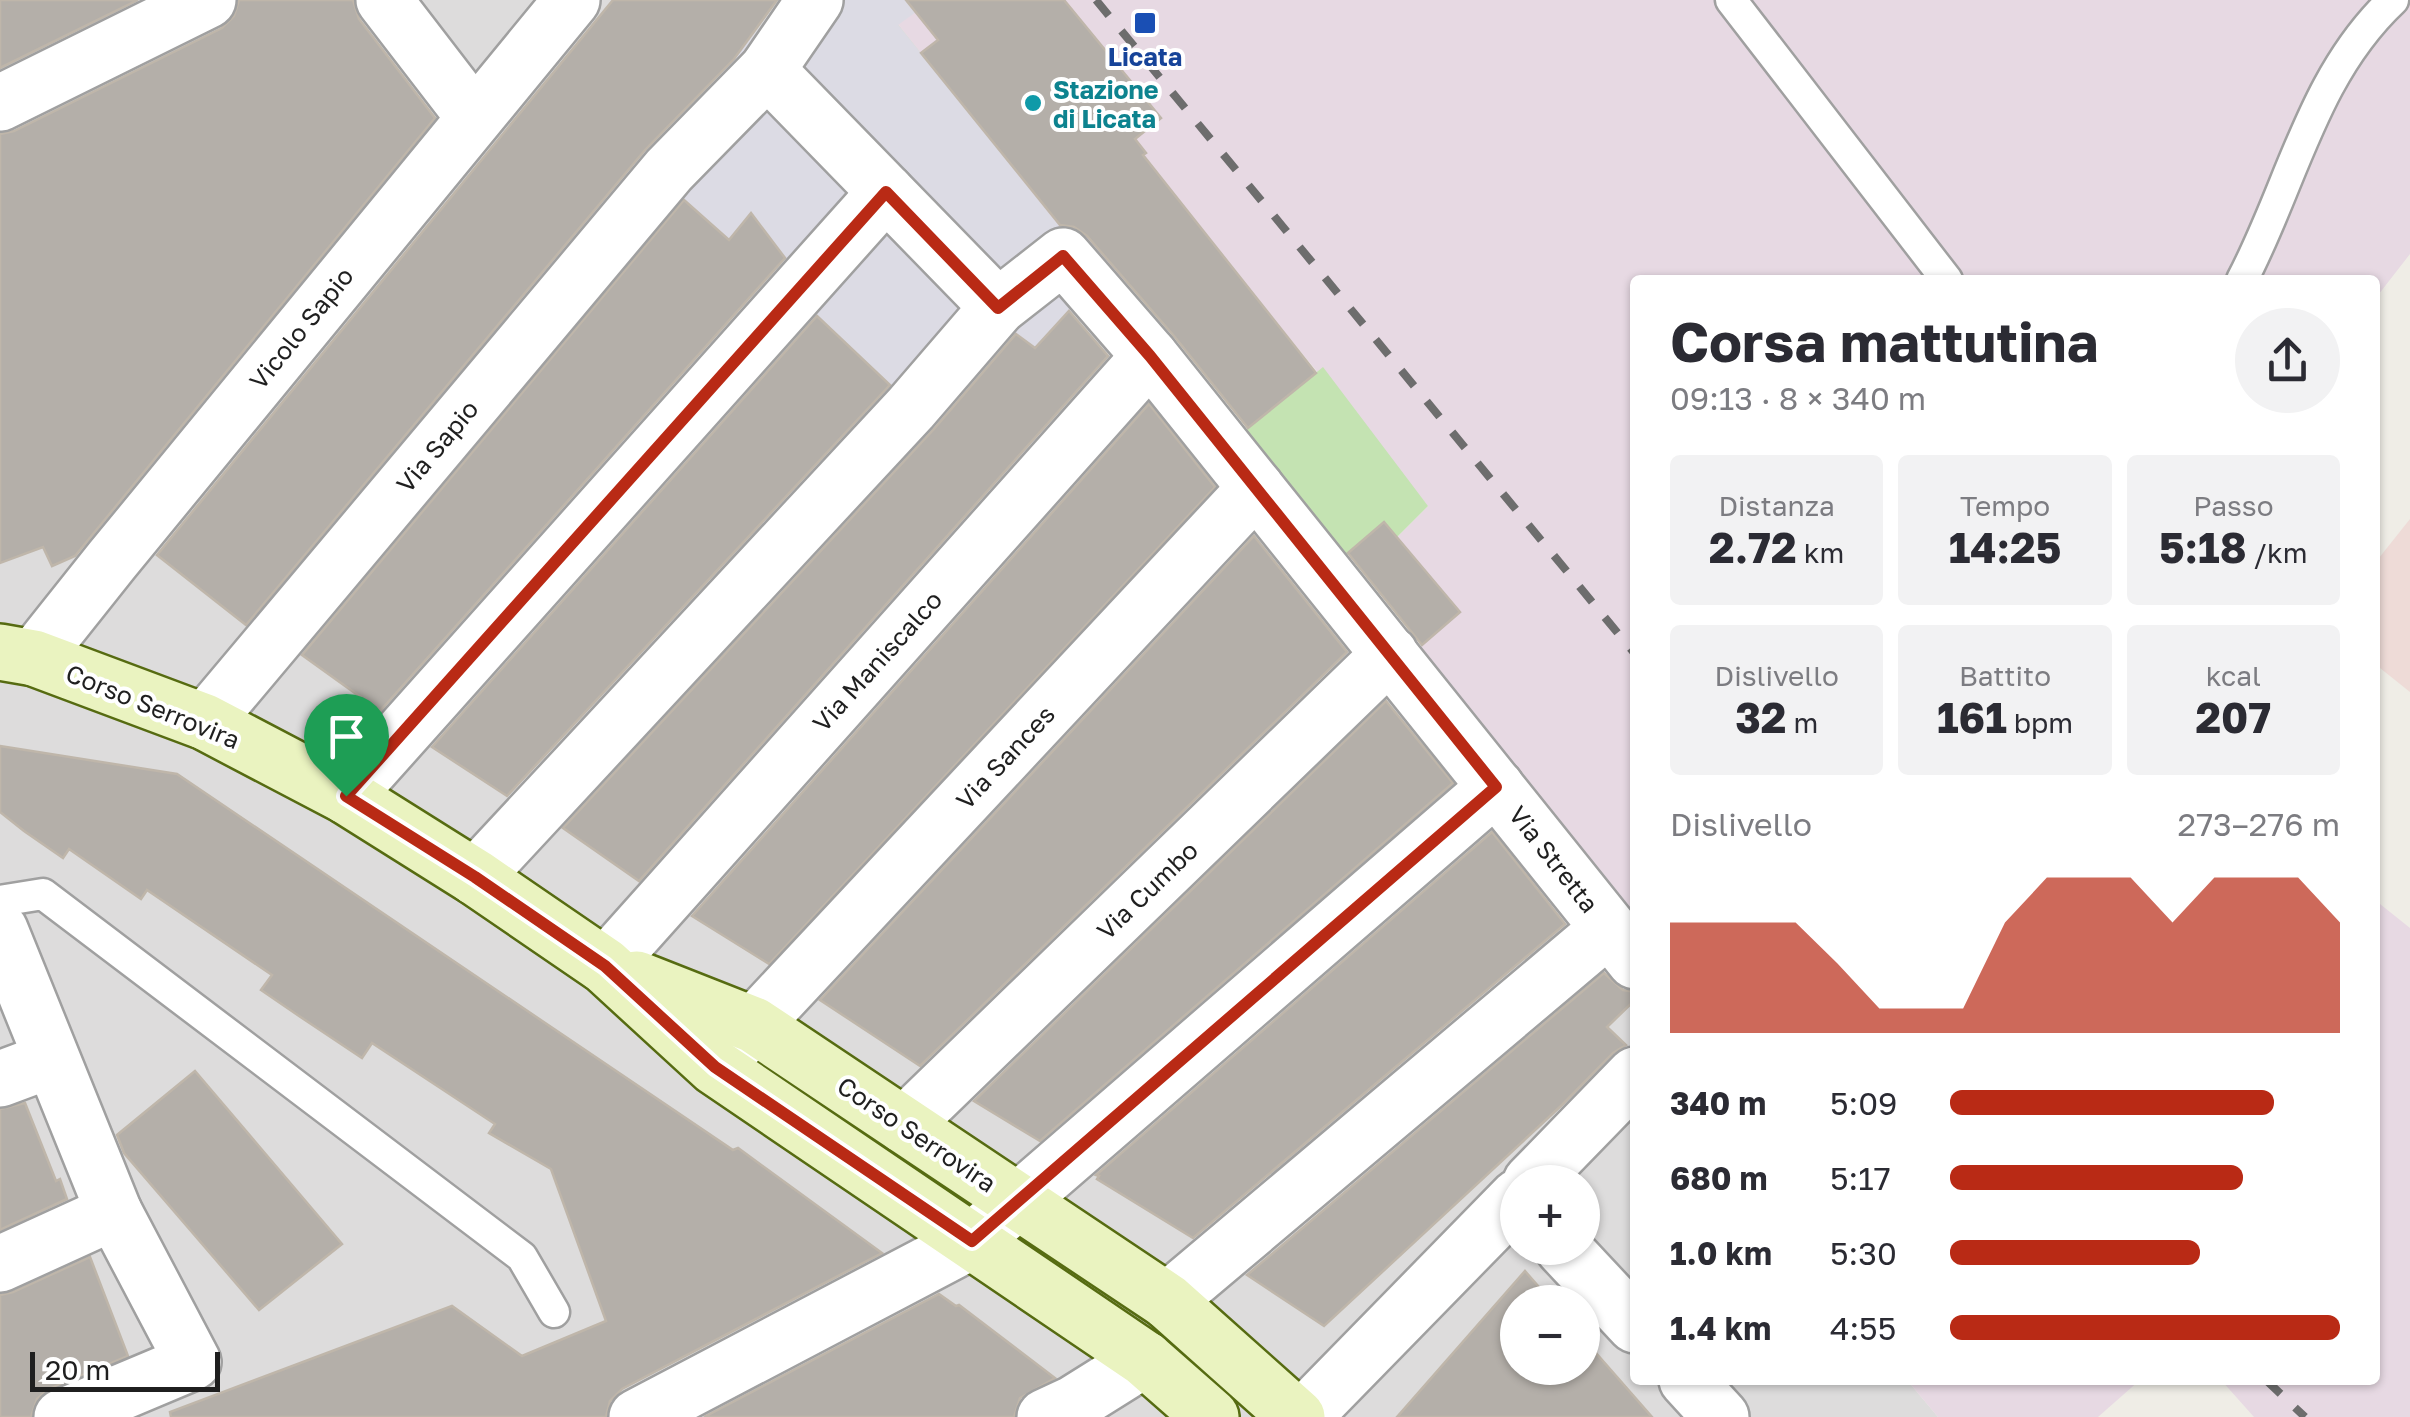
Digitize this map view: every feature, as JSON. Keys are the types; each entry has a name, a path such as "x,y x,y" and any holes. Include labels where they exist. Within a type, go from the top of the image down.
{"main road":[{"name":"Corso Serrovira","path":"17,655 205,722 346,796 475,877 605,966 715,1067 1144,1358 1212,1417"},
{"name":"Corso Serrovira","path":"605,966 754,1025 1167,1301 1300,1417"}],"street":[{"path":"0,103 208,0"},
{"path":"384,0 474,117"},
{"name":"Vicolo Sapio","path":"17,655 572,0"},
{"name":"Via Sapio","path":"205,722 669,170 766,70 815,0"},
{"path":"475,877 911,408 998,308 766,70"},
{"path":"346,796 886,192"},
{"name":"Via Stretta","path":"998,308 1063,256 1150,356 1622,945"},
{"name":"Via Maniscalco","path":"605,966 1150,356"},
{"name":"Via Sances","path":"715,1067 1256,488"},
{"name":"Via Cumbo","path":"904,1125 1390,654"},
{"path":"637,1417 972,1241 1496,787"},
{"path":"0,930 114,1212 193,1362 62,1417"},
{"path":"1167,1301 1622,945"},
{"path":"0,1079 51,1060"},
{"path":"1548,1165 1630,1080"},
{"path":"0,1264 114,1212"},
{"path":"1300,1417 1500,1215"},
{"path":"1579,1265 1630,1319"},
{"path":"1045,1417 1073,1404 1144,1358"},
{"path":"1692,1385 1721,1417"}],"lane":[{"path":"1731,0 1943,275"},
{"path":"2245,275 2268,232 2314,113 2338,66 2368,24 2393,0"},
{"path":"0,901 42,894 522,1256 554,1312"}],"shaded area":[{"path":"0,0 879,0 1060,225 1630,914 1630,1385 1911,1385 1938,1417 0,1417"},
{"path":"783,0 906,0 916,12 898,25 1075,246 1078,301 1035,348 1013,331 902,397 809,310 790,265 751,213 729,240 676,193 664,143"},
{"path":"879,0 2410,0 2410,254 2380,293 2380,275 1630,275 1630,914 1416,651 1460,612 1396,538 1428,506 1258,300 1187,287 1224,257 1195,220 1110,291"},
{"path":"2410,519 2410,692 2380,668 2380,557"},
{"path":"2380,904 2410,928 2410,1417 2254,1417 2225,1385 2380,1385"},
{"path":"1911,1385 2134,1385 2098,1417 1938,1417"}],"green space":[{"path":"1323,367 1428,506 1396,538 1384,522 1345,557 1234,439"}],"building":[{"path":"0,0 138,0 0,68"},
{"path":"239,0 353,0 359,19 435,118 75,556 52,566 43,547 0,563 0,134 14,131 222,28 234,16"},
{"path":"613,0 777,0 734,59 645,150 246,625 157,555"},
{"path":"906,0 1064,0 1161,118 1135,139 1146,153 1143,155 1316,373 1248,428 1087,236 1074,227 1060,225 921,53 938,40"},
{"path":"684,200 729,240 751,213 785,258 380,711 302,655"},
{"path":"1069,311 1108,356 639,881 563,828 934,429 1016,334 1035,348"},
{"path":"817,316 890,385 507,796 432,747"},
{"path":"1149,404 1215,487 769,964 692,916"},
{"path":"1384,522 1460,612 1422,645 1348,553"},
{"path":"1254,536 1347,652 920,1066 820,1000"},
{"path":"1386,701 1453,783 1040,1141 974,1101"},
{"path":"0,746 177,774 733,1150 738,1148 882,1253 622,1389 610,1401 606,1417 171,1417 170,1412 452,1306 522,1356 606,1321 551,1169 489,1133 495,1124 372,1043 362,1058 261,990 272,975 147,890 141,899 69,849 63,858 24,831 0,812"},
{"path":"1492,832 1565,924 1193,1238 1097,1179 1096,1175"},
{"path":"1604,973 1623,990 1630,991 1630,1005 1607,1027 1626,1045 1324,1326 1247,1275"},
{"path":"195,1071 342,1244 259,1310 124,1153 117,1135"},
{"path":"25,1103 67,1199 0,1230 0,1109"},
{"path":"90,1257 128,1356 49,1389 37,1399 31,1417 0,1417 0,1295"},
{"path":"1525,1271 1537,1285 1513,1285"},
{"path":"939,1294 1055,1378 1020,1398 1014,1417 704,1417"},
{"path":"1500,1300 1500,1385 1600,1385 1600,1358 1652,1417 1397,1417"}],"railway":[{"path":"1096,0 1630,648"},
{"path":"2271,1385 2305,1417"}],"place":[{"name":"Licata","path":"1145,23"},
{"name":"Stazione di Licata","path":"1033,103"}],"route":[{"path":"886,192 998,308 1063,256 1150,356 1496,787 972,1241 715,1067 605,966 475,877 346,796 886,192"}]}
